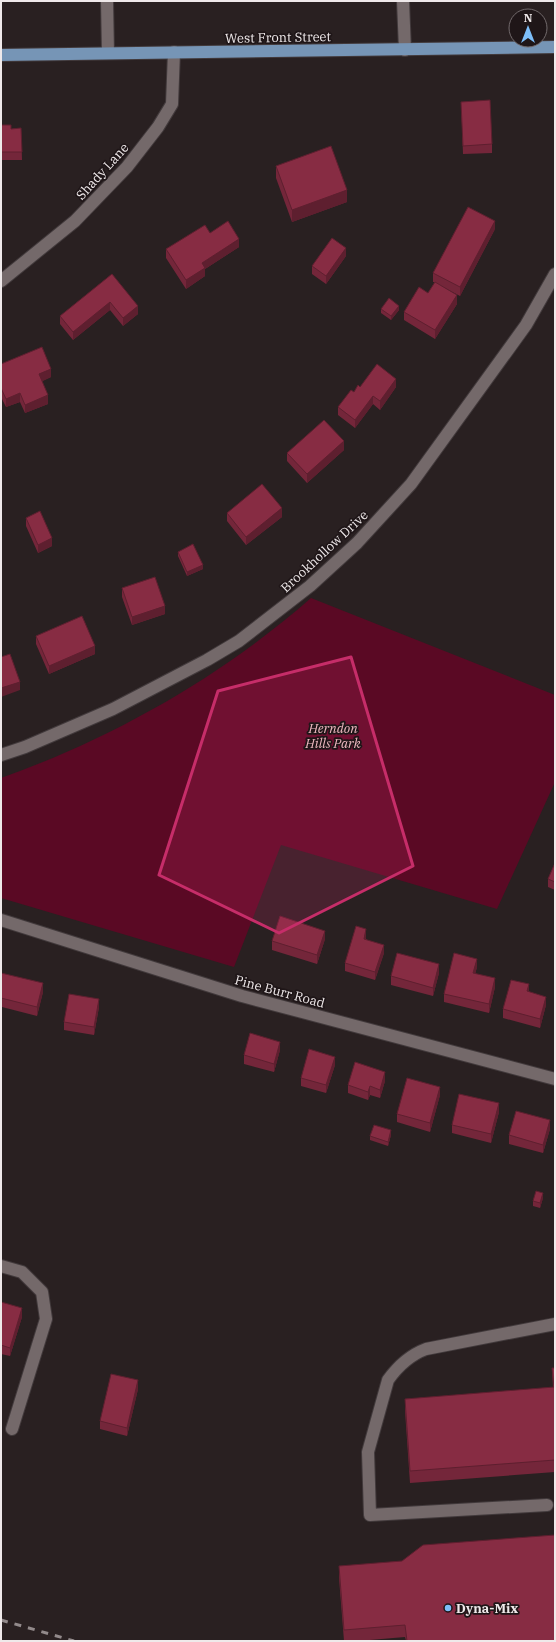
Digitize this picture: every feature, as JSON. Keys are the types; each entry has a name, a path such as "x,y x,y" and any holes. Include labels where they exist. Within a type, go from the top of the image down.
{"main road":[{"name":"West Front Street","path":"1,55 555,47"}],"street":[{"path":"107,1 108,53"},
{"path":"403,1 405,50"},
{"name":"Shady Lane","path":"1,281 75,221 128,167 154,133 172,104 174,52"},
{"name":"Brookhollow Drive","path":"1,755 25,747 113,710 207,660 239,641 310,586 357,543 411,484 526,325 555,274"},
{"name":"Pine Burr Road","path":"1,920 242,996 554,1076"},
{"path":"1,1266 22,1272 42,1292 46,1319 12,1429"},
{"path":"547,1505 370,1515 367,1465 368,1452 388,1380 395,1370 415,1353 426,1349 555,1324"}],"highlighted area":[{"path":"351,657 413,866 279,933 159,875 218,691"}],"green space":[{"name":"Herndon Hills Park","path":"311,598 555,695 555,782 497,909 281,845 234,967 1,898 1,778 84,744 164,703 240,654"}],"building":[{"path":"490,100 492,144 463,146 461,102"},
{"path":"1,125 11,125 11,129 21,128 22,152 1,152"},
{"path":"331,146 347,190 292,210 276,166"},
{"path":"468,207 495,221 460,287 433,273"},
{"path":"228,221 239,239 202,263 205,268 186,280 166,249 205,225 210,233"},
{"path":"332,238 346,248 326,276 312,266"},
{"path":"112,274 138,306 123,318 110,302 73,332 60,316"},
{"path":"435,282 457,295 435,330 404,312 419,287 428,293"},
{"path":"389,298 399,306 391,316 381,309"},
{"path":"42,347 51,369 39,374 48,395 25,405 20,393 6,399 1,388 1,364"},
{"path":"377,364 396,379 380,401 373,396 355,420 338,407 351,390 354,392 358,385 360,387"},
{"path":"324,420 344,441 307,474 287,453"},
{"path":"262,484 282,508 246,537 227,513"},
{"path":"40,511 52,538 38,545 26,518"},
{"path":"193,544 203,565 187,572 178,552"},
{"path":"155,577 165,606 132,617 122,588"},
{"path":"82,616 95,646 49,666 36,636"},
{"path":"10,654 20,682 1,688 1,657"},
{"path":"555,863 555,882 548,879"},
{"path":"280,916 325,931 317,955 272,941"},
{"path":"356,926 366,929 364,939 384,945 375,972 345,963"},
{"path":"397,953 439,964 433,988 391,976"},
{"path":"454,953 477,959 473,973 495,978 489,1004 444,994"},
{"path":"1,973 43,983 37,1007 1,998"},
{"path":"511,980 529,984 527,991 546,997 540,1019 503,1009"},
{"path":"69,994 99,999 94,1027 64,1022"},
{"path":"250,1033 280,1042 274,1064 244,1055"},
{"path":"309,1049 335,1057 326,1085 301,1078"},
{"path":"355,1062 385,1072 380,1090 370,1086 368,1092 348,1085"},
{"path":"407,1078 440,1087 430,1123 397,1114"},
{"path":"459,1094 499,1103 491,1134 452,1125"},
{"path":"516,1111 550,1120 543,1145 509,1135"},
{"path":"374,1125 391,1130 388,1142 370,1136"},
{"path":"536,1191 543,1193 540,1203 533,1201"},
{"path":"1,1302 22,1308 10,1348 1,1345"},
{"path":"552,1368 555,1368 555,1460 410,1471 405,1399 554,1387"},
{"path":"111,1374 138,1380 127,1428 100,1421"},
{"name":"Dyna-Mix","path":"555,1535 555,1641 407,1641 405,1625 344,1630 339,1566 402,1561 423,1545"}],"railway":[{"path":"1,1620 74,1641"}],"place":[{"name":"Dyna-Mix","path":"448,1608"}]}
